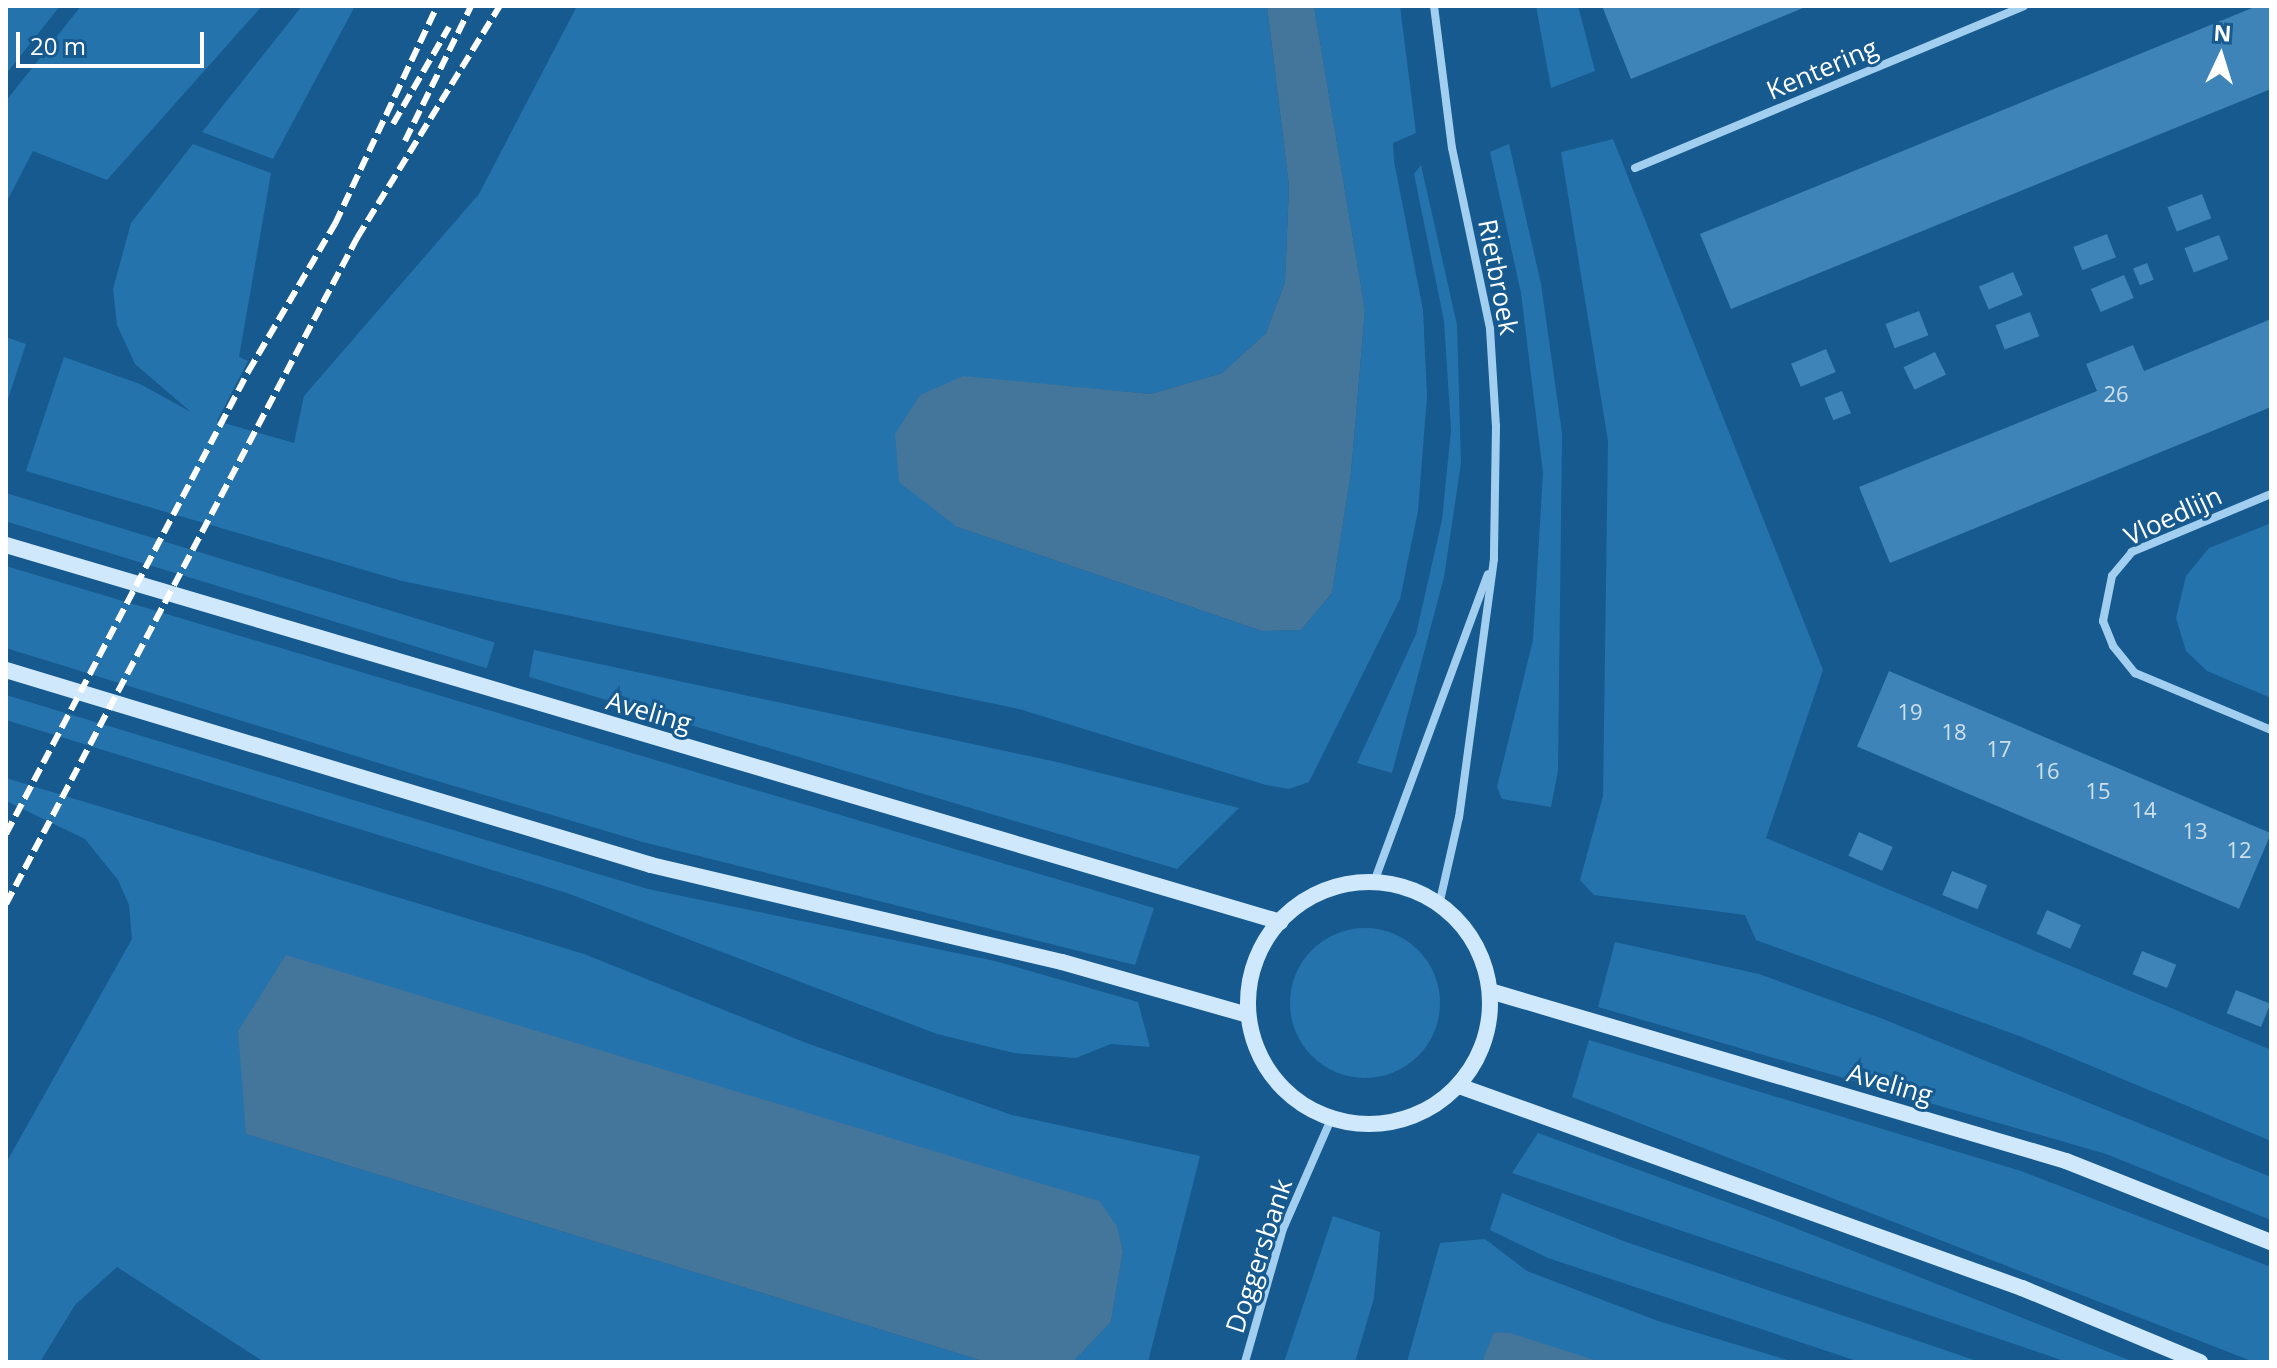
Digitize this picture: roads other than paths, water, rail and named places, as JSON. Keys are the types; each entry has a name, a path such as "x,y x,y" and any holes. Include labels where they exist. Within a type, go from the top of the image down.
{"main road":[{"name":"Aveling","path":"6,545 1280,922"},
{"path":"6,670 651,865 1062,962 1248,1015"},
{"path":"1374,882 1404,887 1439,905 1474,942 1490,991 1487,1033 1459,1086 1398,1121 1331,1119 1279,1085 1262,1059 1248,1015 1254,965 1280,922 1319,893 1374,882"},
{"name":"Aveling","path":"1490,991 2066,1161 2271,1242"},
{"path":"1459,1086 2022,1288 2200,1362"}],"street":[{"name":"Rietbroek","path":"1434,6 1452,148 1490,329 1494,559 1459,817 1439,905"},
{"name":"Kentering","path":"1635,168 2024,6"},
{"name":"Vloedlijn","path":"2271,494 2132,552 2112,576 2103,621 2113,646 2135,673 2271,730"},
{"name":"Rietbroek","path":"1374,882 1494,559"},
{"name":"Doggersbank","path":"1245,1362 1283,1229 1331,1119"}],"railway":[{"path":"6,834 248,372 335,224 437,6"},
{"path":"405,141 471,6"},
{"path":"6,904 357,238 500,6"},
{"path":"393,124 449,27"}]}
